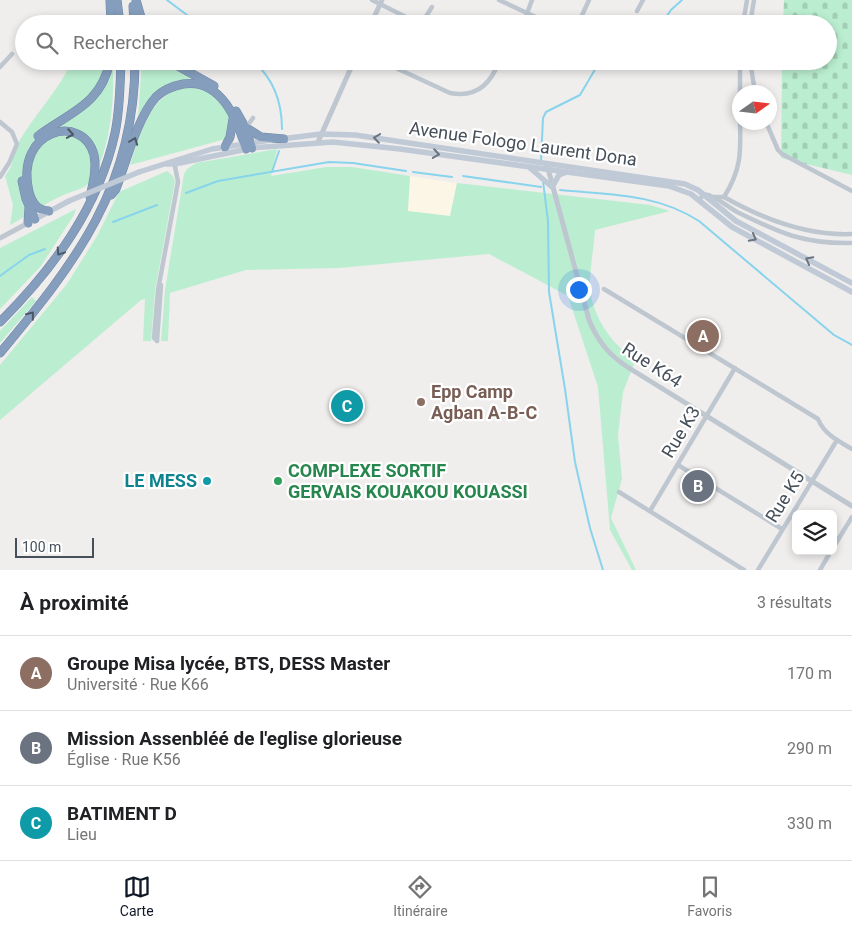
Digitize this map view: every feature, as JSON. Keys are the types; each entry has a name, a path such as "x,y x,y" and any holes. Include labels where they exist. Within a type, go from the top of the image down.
{"highway":[{"path":"110,0 111,15"},
{"path":"118,0 119,15"},
{"path":"134,0 134,15"},
{"path":"134,0 140,15"},
{"path":"49,211 40,210 31,205 23,190 24,160 31,144 49,128 88,103 103,82 107,70"},
{"path":"0,322 48,270 96,194 115,134 120,101 121,70"},
{"path":"107,201 130,124 133,70"},
{"path":"185,70 219,89 228,98 245,127 248,146"},
{"path":"0,353 46,297 87,238 107,201 116,189 147,111 163,91 186,84 204,86 220,96 234,117 248,146"},
{"path":"225,147 230,137 234,117"},
{"path":"245,127 261,137 284,139"},
{"path":"35,219 27,177 28,164 34,146 40,139 50,134 68,133 86,140 94,156 94,179 87,211"}],"main road":[{"name":"Avenue Fologo Laurent Dona","path":"35,219 69,201 138,172 165,163 284,139 321,134 355,135 547,166 670,180 693,187 732,227 852,292"},
{"name":"Avenue Fologo Laurent Dona","path":"174,162 225,147 318,142 375,145 527,166 547,166 567,172 669,186 701,197 736,221 852,283"},
{"path":"527,166 552,188 560,175 567,172"}],"street":[{"path":"372,0 382,2 405,15"},
{"path":"499,0 531,15"},
{"path":"527,13 532,0"},
{"path":"582,15 589,0"},
{"path":"637,11 643,0"},
{"path":"745,15 748,0"},
{"path":"752,15 754,0"},
{"path":"376,15 382,2"},
{"path":"427,15 432,7"},
{"path":"0,67 12,54"},
{"path":"318,142 350,70"},
{"path":"400,70 450,92 463,94 490,82 495,70"},
{"path":"740,70 740,85"},
{"path":"751,70 754,85"},
{"path":"245,127 253,118"},
{"path":"0,122 12,132 16,144 9,163 0,177"},
{"path":"724,196 735,180 741,150 740,130"},
{"path":"769,130 778,150 782,154 852,191"},
{"path":"161,278 157,341 154,338 155,312 161,278 178,182 174,162"},
{"name":"Rue K64","path":"547,166 589,320 602,345 617,360 852,506"},
{"path":"701,197 724,196 782,223 806,231 835,235 852,234"},
{"path":"713,197 729,208 792,237 820,242 852,243"},
{"name":"Avenue Fologo Laurent Dona","path":"0,238 35,219"},
{"path":"604,289 818,419 821,428 852,449"},
{"name":"Rue K3","path":"650,511 735,368"},
{"name":"Rue K5","path":"758,570 837,440"},
{"path":"678,464 782,529"},
{"path":"620,492 744,570"},
{"path":"837,541 852,517"},
{"path":"820,570 829,555"}],"shaded area":[{"path":"410,176 457,183 450,216 407,211"}],"green space":[{"path":"784,0 852,0 852,175 781,158 782,70 837,70 837,15 783,15"},
{"path":"67,70 113,70 110,125 102,159 96,173 88,184 55,199 10,225 13,205 5,176 9,171 15,149 23,134"},
{"path":"141,70 179,70 192,78 160,91 148,101 138,117"},
{"path":"184,87 200,89 217,98 230,116 226,139 130,165 142,129 154,107 172,92"},
{"path":"277,149 271,176 326,167 352,167 410,176 408,211 450,216 457,183 650,205 670,211 595,230 591,270 591,295 598,317 618,346 636,359 623,392 618,435 622,479 611,518 636,570 632,570 610,530 598,387 568,296 489,254 339,268 246,270 170,293 168,341 161,341 165,290 184,174 187,169 196,163"},
{"path":"167,171 173,176 175,182 155,290 151,341 143,341 145,299 141,300 0,420 0,365 67,284 97,236 119,192"},
{"path":"76,209 41,266 0,309 0,248"},
{"path":"32,297 36,301 0,343 0,331"}],"waterway":[{"path":"167,0 187,15"},
{"path":"667,15 682,0"},
{"path":"262,70 275,92 282,119 282,129"},
{"path":"541,161 543,118 546,112 580,95 595,70"},
{"path":"272,172 279,151"},
{"path":"186,193 218,181 329,162 353,163 406,171"},
{"path":"413,172 452,177"},
{"path":"463,176 541,187"},
{"path":"543,181 548,221 549,292 575,462 590,528 603,570"},
{"path":"560,190 649,200 666,205 699,221 834,335 852,345"},
{"path":"113,222 157,205"},
{"path":"0,276 29,255 45,249"}],"place":[{"name":"Groupe Misa lycée, BTS, DESS Master","path":"703,336"},
{"name":"Epp Camp Agban A-B-C","path":"421,402"},
{"name":"BATIMENT D","path":"347,406"},
{"name":"LE MESS","path":"207,481"},
{"name":"COMPLEXE SORTIF GERVAIS KOUAKOU KOUASSI","path":"278,481"},
{"name":"Mission Assenbléé de l'eglise glorieuse","path":"698,486"}]}
